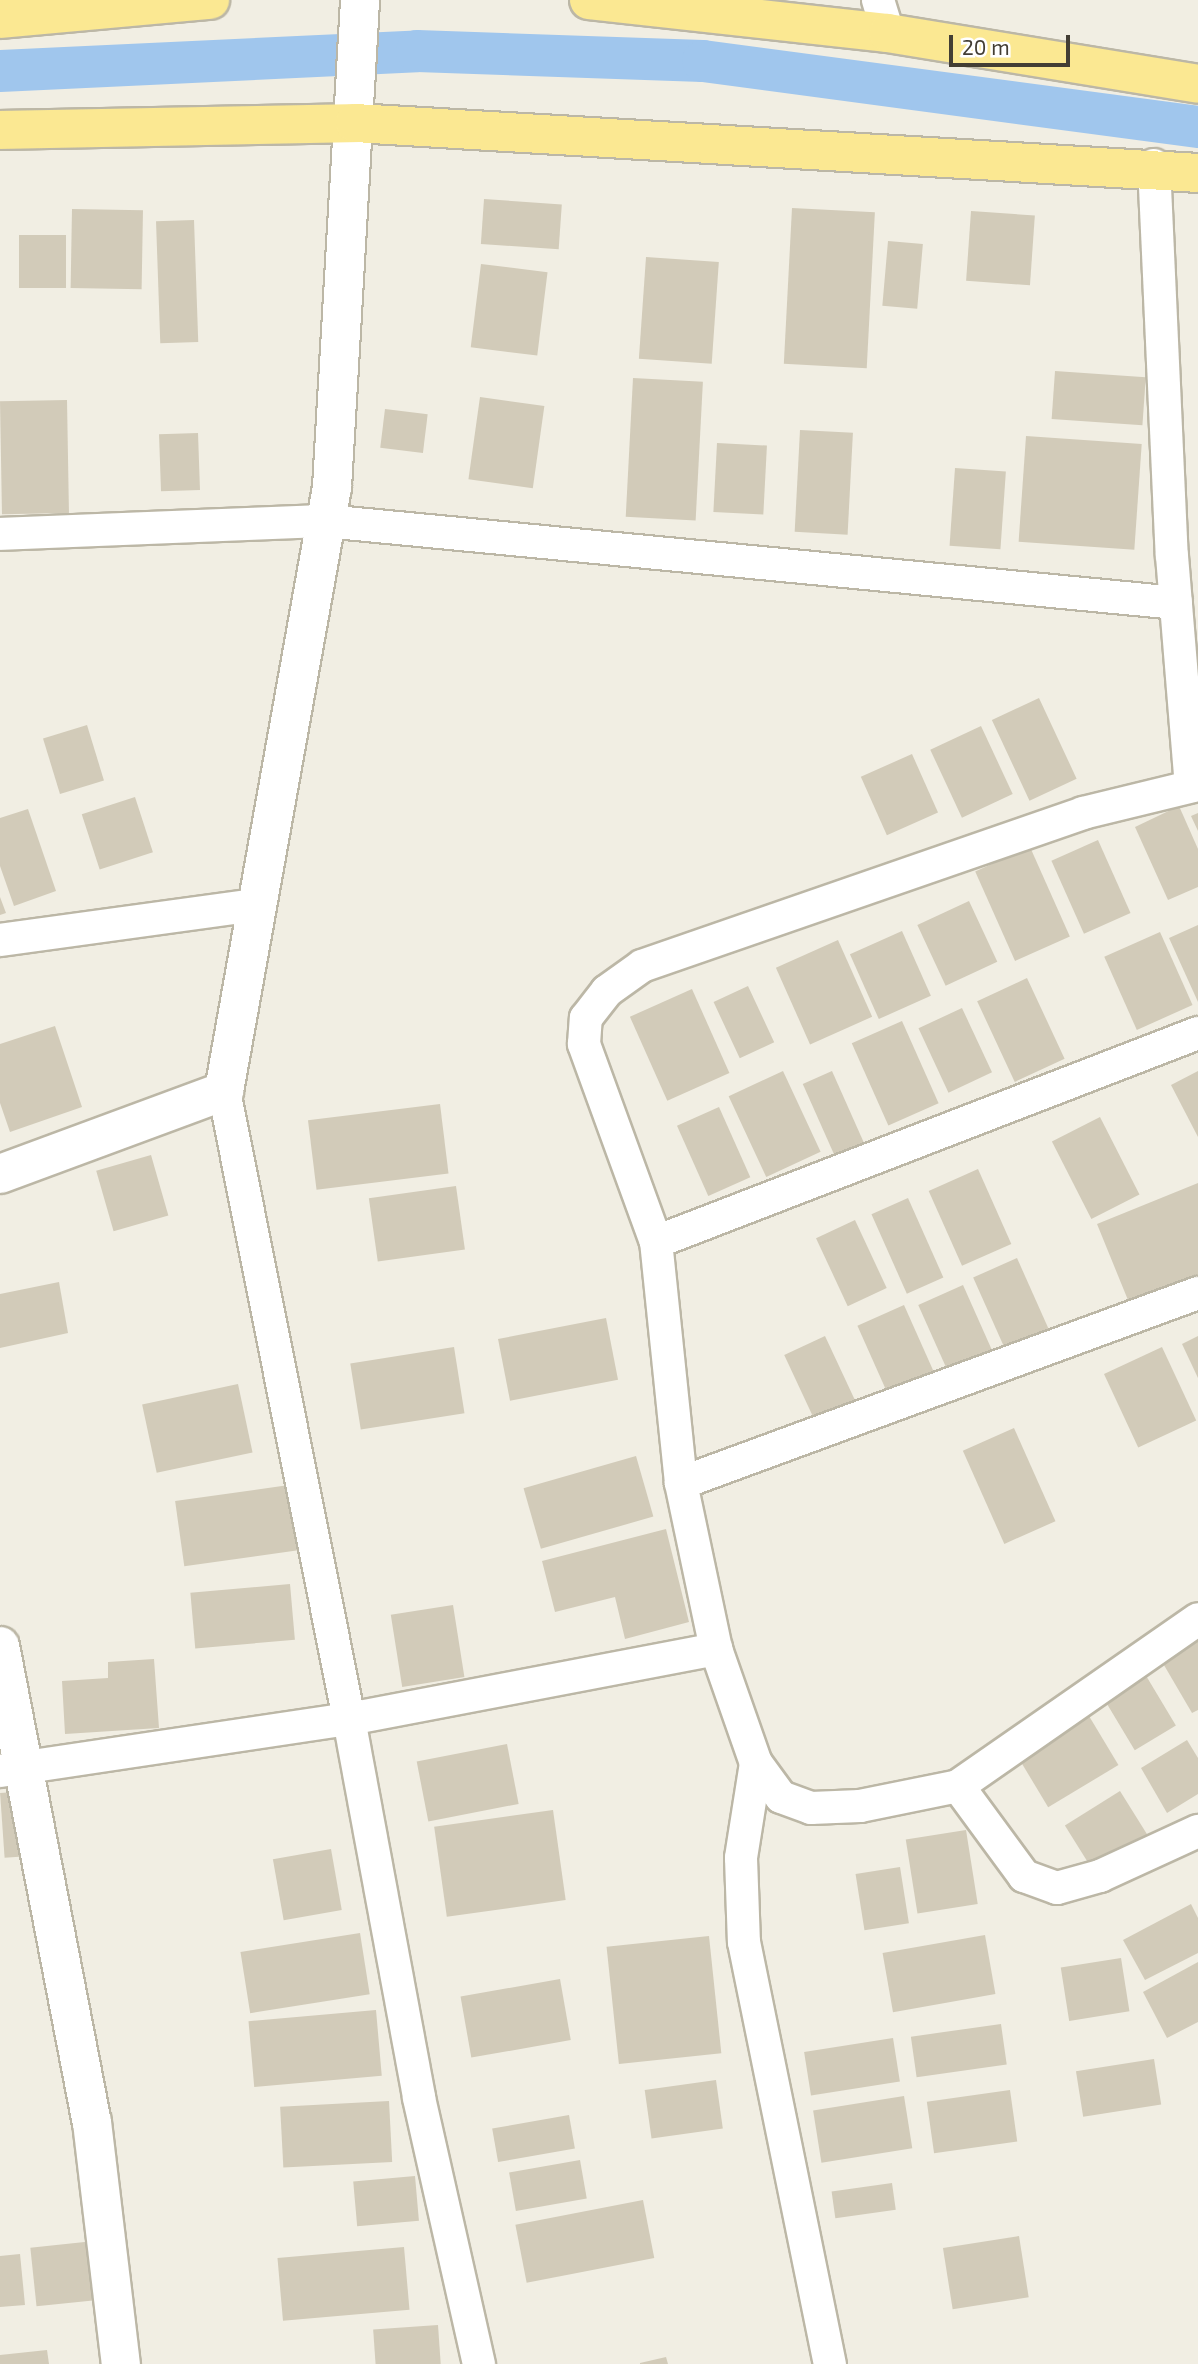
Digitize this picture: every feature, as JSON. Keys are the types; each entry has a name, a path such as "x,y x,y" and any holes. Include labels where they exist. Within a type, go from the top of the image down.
{"main road":[{"path":"0,19 210,0"},
{"path":"606,1 883,16 1198,83"},
{"path":"0,130 355,123 1154,165 1198,173"}],"street":[{"path":"360,14 355,123 325,521 224,1091 349,1719 419,2098 479,2364"},
{"path":"1154,165 1176,603 1195,786 1083,813 668,957 607,991 586,1017 584,1044 656,1242 681,1483 716,1649 756,1763 782,1797 811,1808 860,1806 957,1786 1198,1619"},
{"path":"0,534 325,521 1176,603"},
{"path":"0,940 257,905"},
{"path":"656,1242 1198,1033"},
{"path":"3,1165 224,1091"},
{"path":"681,1483 1198,1293"},
{"path":"0,1646 13,1769 92,2122 121,2364"},
{"path":"13,1769 349,1719 716,1649"},
{"path":"756,1763 741,1858 744,1942 830,2364"},
{"path":"957,1786 1024,1876 1057,1888 1100,1877 1194,1842"}],"building":[{"path":"484,199 562,204 559,249 481,244"},
{"path":"792,208 875,212 867,368 784,364"},
{"path":"72,209 143,210 142,289 71,288"},
{"path":"971,211 1035,215 1030,285 966,281"},
{"path":"194,220 198,342 160,343 156,221"},
{"path":"19,235 66,235 66,288 19,288"},
{"path":"888,241 923,244 917,309 882,306"},
{"path":"646,257 719,262 712,364 639,359"},
{"path":"481,264 548,272 537,356 471,347"},
{"path":"1055,371 1146,377 1142,425 1052,419"},
{"path":"633,378 703,382 696,520 626,517"},
{"path":"480,397 544,406 533,488 468,479"},
{"path":"67,400 69,513 2,514 0,401"},
{"path":"385,409 428,414 423,453 380,448"},
{"path":"800,430 853,433 848,535 795,532"},
{"path":"198,433 200,490 161,491 159,434"},
{"path":"1026,436 1142,444 1134,550 1019,542"},
{"path":"717,443 767,446 763,515 713,512"},
{"path":"955,468 1006,472 1000,549 950,546"},
{"path":"1039,698 1077,779 1029,801 992,720"},
{"path":"87,725 104,780 60,794 43,738"},
{"path":"981,726 1013,794 962,818 930,750"},
{"path":"912,754 938,812 887,835 861,777"},
{"path":"135,797 153,852 100,869 82,814"},
{"path":"1179,806 1198,849 1198,887 1168,900 1135,827"},
{"path":"28,809 56,891 14,906 0,866 0,818"},
{"path":"1198,813 1198,831 1191,816"},
{"path":"1098,840 1131,913 1084,934 1051,861"},
{"path":"1030,847 1070,937 1015,961 975,871"},
{"path":"0,897 6,913 0,915"},
{"path":"969,901 997,962 946,986 917,925"},
{"path":"1198,925 1198,1002 1169,938"},
{"path":"902,931 931,996 879,1019 850,954"},
{"path":"1160,932 1193,1005 1137,1030 1104,957"},
{"path":"838,940 872,1017 810,1044 776,968"},
{"path":"1027,978 1065,1059 1015,1082 977,1001"},
{"path":"748,986 774,1042 740,1058 714,1002"},
{"path":"692,989 729,1073 667,1101 630,1017"},
{"path":"962,1008 992,1072 949,1093 918,1028"},
{"path":"902,1021 939,1103 888,1126 852,1043"},
{"path":"55,1026 82,1107 10,1132 0,1103 0,1044"},
{"path":"783,1071 821,1152 766,1177 729,1096"},
{"path":"832,1071 864,1143 835,1156 803,1084"},
{"path":"1198,1071 1198,1137 1171,1085"},
{"path":"440,1104 449,1173 317,1190 308,1120"},
{"path":"719,1107 750,1177 708,1196 677,1126"},
{"path":"1100,1117 1139,1195 1091,1219 1052,1142"},
{"path":"151,1155 168,1216 114,1231 96,1171"},
{"path":"978,1169 1011,1244 962,1266 929,1191"},
{"path":"1198,1183 1198,1277 1130,1305 1097,1224"},
{"path":"456,1186 465,1249 378,1262 369,1198"},
{"path":"908,1198 943,1277 907,1294 871,1214"},
{"path":"855,1220 887,1288 848,1306 816,1238"},
{"path":"1017,1258 1050,1331 1006,1351 973,1278"},
{"path":"59,1282 68,1333 0,1348 0,1294"},
{"path":"963,1285 995,1357 950,1377 918,1305"},
{"path":"904,1305 937,1378 890,1399 857,1326"},
{"path":"606,1318 618,1380 510,1401 498,1339"},
{"path":"825,1336 858,1408 818,1427 784,1355"},
{"path":"1198,1336 1198,1378 1182,1344"},
{"path":"454,1347 464,1413 361,1430 350,1363"},
{"path":"1162,1347 1196,1420 1138,1447 1104,1374"},
{"path":"238,1384 253,1452 157,1473 142,1404"},
{"path":"1014,1428 1055,1521 1004,1544 963,1451"},
{"path":"636,1456 653,1517 541,1549 524,1488"},
{"path":"289,1485 298,1550 184,1566 175,1501"},
{"path":"666,1529 689,1622 625,1639 615,1597 555,1612 542,1561"},
{"path":"290,1584 295,1640 195,1649 190,1593"},
{"path":"453,1605 464,1677 402,1687 391,1615"},
{"path":"1198,1637 1198,1710 1192,1713 1161,1660"},
{"path":"154,1659 159,1728 65,1734 62,1681 108,1678 108,1662"},
{"path":"1145,1674 1176,1725 1135,1750 1104,1699"},
{"path":"1086,1711 1118,1765 1048,1807 1016,1753"},
{"path":"1187,1740 1198,1758 1198,1794 1167,1813 1141,1768"},
{"path":"507,1744 519,1804 428,1821 417,1762"},
{"path":"29,1791 34,1856 5,1858 0,1793"},
{"path":"1120,1791 1147,1834 1092,1869 1065,1825"},
{"path":"553,1810 566,1900 447,1917 434,1827"},
{"path":"966,1830 978,1904 917,1914 906,1840"},
{"path":"331,1849 342,1910 284,1920 273,1859"},
{"path":"900,1867 909,1923 864,1930 856,1874"},
{"path":"1191,1904 1198,1918 1198,1953 1145,1980 1123,1940"},
{"path":"360,1933 370,1994 250,2013 240,1952"},
{"path":"985,1935 995,1994 893,2012 883,1953"},
{"path":"709,1936 721,2053 619,2064 607,1947"},
{"path":"1121,1958 1129,2011 1069,2021 1061,1968"},
{"path":"1198,1962 1198,2022 1167,2038 1143,1992"},
{"path":"560,1979 571,2040 471,2058 461,1997"},
{"path":"376,2010 382,2076 254,2087 248,2021"},
{"path":"1001,2024 1007,2065 917,2077 911,2037"},
{"path":"893,2038 900,2081 811,2096 804,2052"},
{"path":"1154,2059 1161,2104 1083,2117 1076,2071"},
{"path":"716,2080 723,2129 652,2139 645,2090"},
{"path":"1010,2090 1017,2141 934,2153 927,2102"},
{"path":"904,2096 912,2148 821,2163 813,2110"},
{"path":"389,2101 392,2162 283,2168 280,2107"},
{"path":"569,2115 575,2148 498,2162 492,2129"},
{"path":"580,2160 587,2198 516,2211 509,2173"},
{"path":"415,2176 419,2221 357,2226 353,2181"},
{"path":"892,2183 896,2210 835,2218 832,2191"},
{"path":"643,2200 654,2258 527,2283 515,2225"},
{"path":"1019,2236 1029,2297 953,2309 943,2248"},
{"path":"94,2241 100,2300 37,2306 30,2248"},
{"path":"404,2247 409,2310 283,2321 277,2258"},
{"path":"20,2254 25,2305 0,2307 0,2256"},
{"path":"438,2325 441,2364 376,2364 373,2330"},
{"path":"47,2350 49,2364 0,2364 0,2355"},
{"path":"666,2357 668,2364 640,2364 640,2363"}],"waterway":[{"path":"0,71 417,51 703,61 1198,127"}]}
